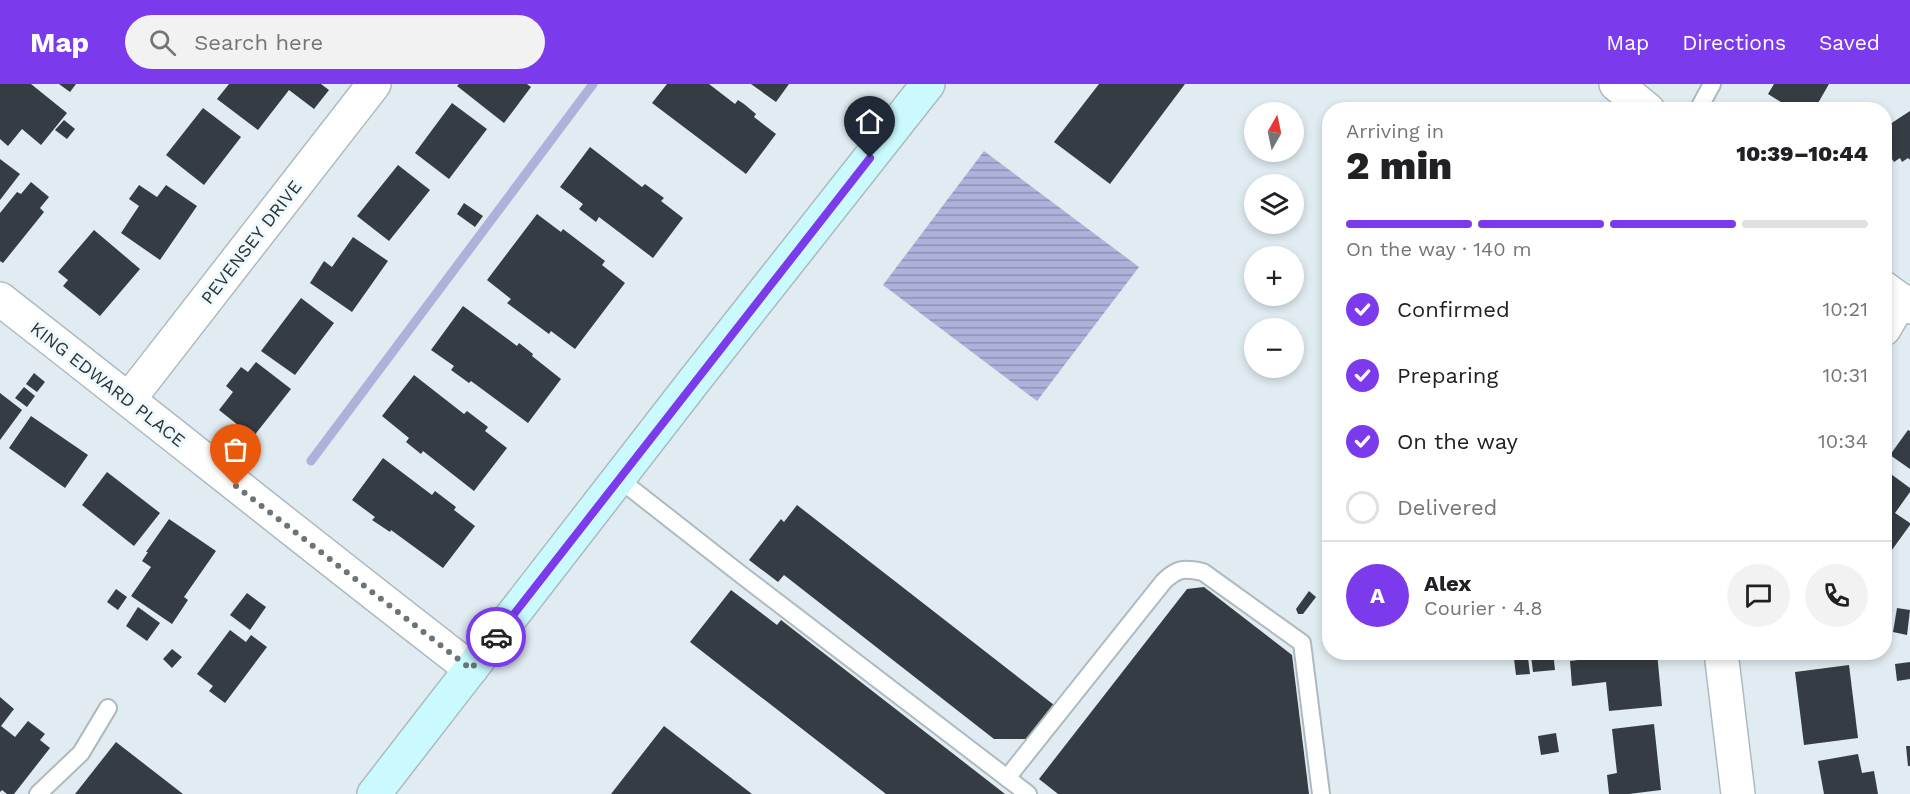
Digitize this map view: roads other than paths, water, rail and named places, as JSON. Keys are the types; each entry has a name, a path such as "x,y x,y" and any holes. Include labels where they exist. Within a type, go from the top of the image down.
{"main road":[{"path":"374,794 928,84"}],"street":[{"name":"PEVENSEY DRIVE","path":"129,399 374,84"},
{"path":"1616,84 1638,102"},
{"path":"1892,313 1901,295"},
{"name":"KING EDWARD PLACE","path":"0,299 129,399 272,515 471,669"},
{"path":"1722,660 1738,794"}],"lane":[{"path":"1702,102 1712,84"},
{"path":"619,478 739,573 1028,794"},
{"path":"1007,778 1164,581 1173,572 1187,568 1203,572 1302,643 1321,794"},
{"path":"38,794 81,753 108,708"}],"water":[{"path":"984,151 1139,267 1037,401 883,285"}],"waterway":[{"path":"311,461 593,84"}]}
